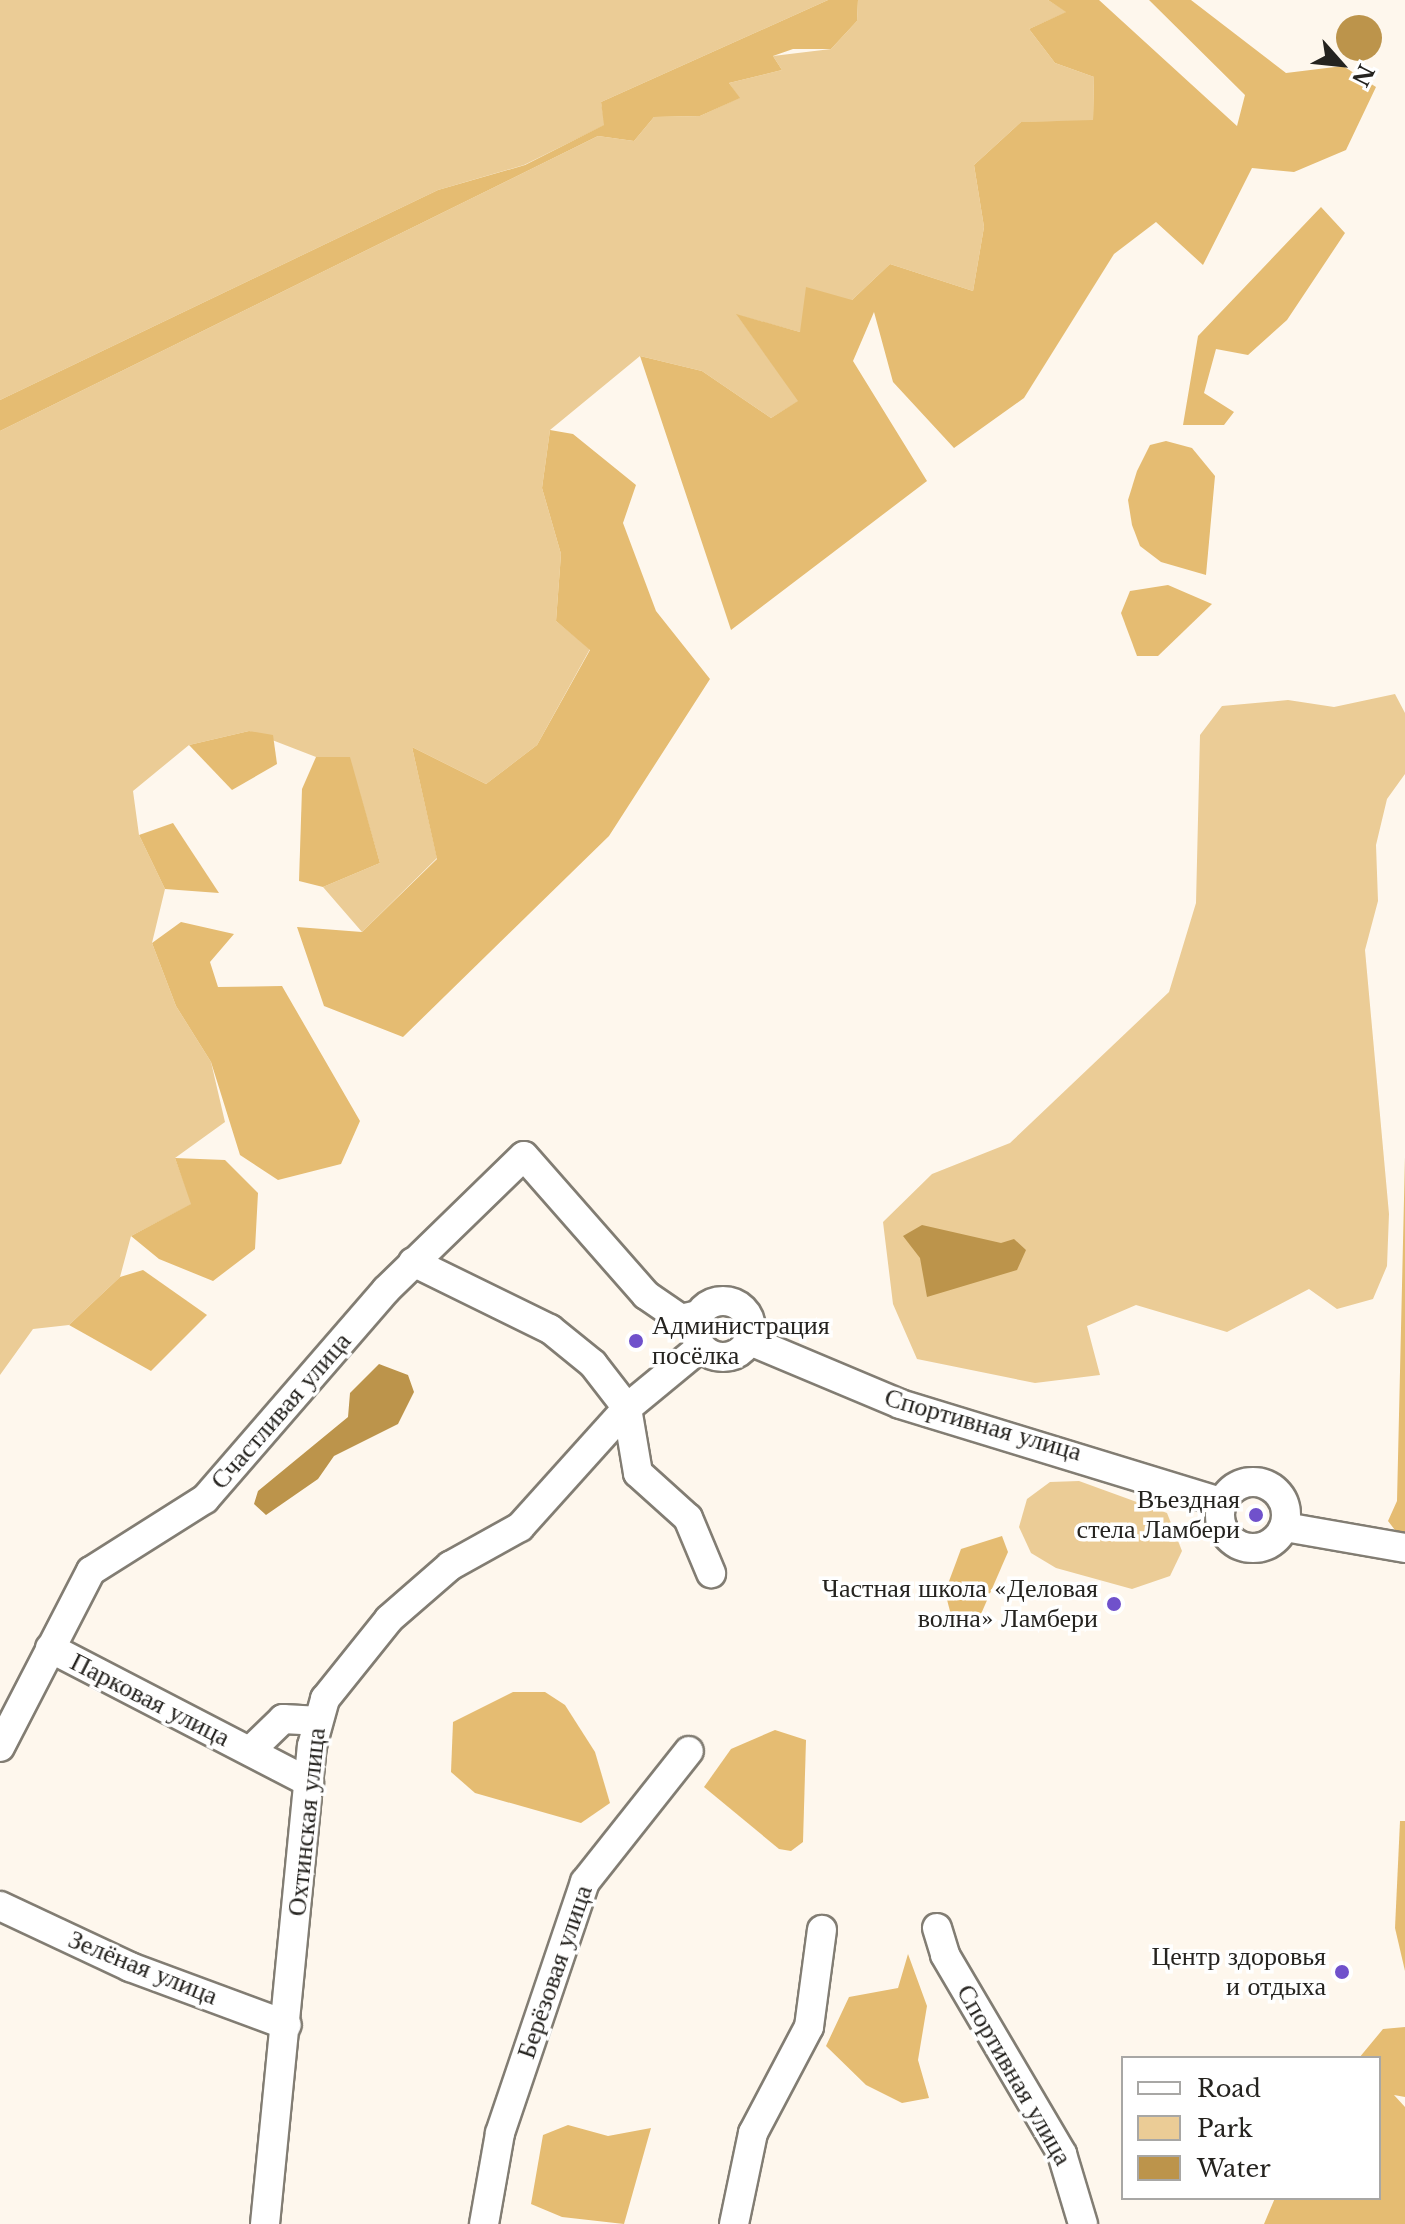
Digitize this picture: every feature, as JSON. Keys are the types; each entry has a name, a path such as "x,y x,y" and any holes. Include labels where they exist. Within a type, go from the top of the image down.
{"street":[{"name":"Счастливая улица","path":"0,1747 91,1571 205,1499 413,1262 524,1156 646,1295 681,1319 698,1315"},
{"path":"413,1262 550,1329 593,1364 627,1408 638,1473 688,1518 711,1573"},
{"path":"720,1301 733,1303 750,1323 748,1340 732,1356 701,1347 698,1315 720,1301"},
{"name":"Спортивная улица","path":"748,1340 900,1404 1221,1502"},
{"name":"Охтинская улица","path":"265,2224 316,1721 389,1619 450,1566 520,1527 627,1408 701,1347"},
{"path":"1405,1548 1295,1529 1271,1544 1237,1547 1219,1519 1221,1502 1250,1481 1268,1485 1281,1497 1295,1529 1405,1569"},
{"name":"Парковая улица","path":"50,1648 309,1782"},
{"name":"Парковая улица","path":"250,1751 283,1719 316,1721"},
{"name":"Берёзовая улица","path":"484,2224 500,2133 585,1882 689,1751"},
{"name":"Зелёная улица","path":"0,1906 130,1967 287,2025"},
{"name":"Спортивная улица","path":"937,1928 945,1955 1062,2154 1083,2224"},
{"path":"734,2224 753,2133 809,2027 822,1930"}],"green space":[{"path":"0,0 828,0 601,102 605,125 524,165 438,190 0,400"},
{"path":"858,0 1048,0 1067,12 1029,29 1055,63 1094,77 1093,121 1021,122 974,165 984,227 973,291 890,264 852,300 800,332 737,315 799,401 771,418 702,371 640,356 550,430 542,488 561,554 556,621 590,649 537,745 486,784 412,747 437,858 362,932 323,887 380,863 349,757 316,757 249,731 189,745 133,791 139,835 165,889 152,943 176,1006 211,1062 225,1122 175,1158 192,1204 131,1236 120,1277 69,1325 33,1329 0,1375 0,431 598,136 634,141 654,117 700,116 739,98 729,83 782,70 773,56 831,49 857,21"},
{"path":"1395,694 1405,713 1405,774 1387,799 1376,845 1378,901 1365,950 1389,1214 1387,1266 1373,1299 1337,1309 1309,1289 1227,1332 1136,1305 1087,1326 1100,1375 1035,1383 917,1359 893,1304 883,1222 932,1174 1010,1143 1169,992 1196,903 1200,735 1222,706 1288,700 1334,707"},
{"path":"1079,1481 1167,1513 1182,1551 1170,1576 1132,1589 1056,1568 1031,1553 1019,1527 1027,1499 1050,1482"}],"shaded area":[{"path":"828,0 858,0 857,21 831,49 793,49 773,56 782,70 729,83 740,98 700,116 654,117 634,141 598,136 0,431 0,400 438,190 525,165 604,125 601,102"},
{"path":"1048,0 1099,0 1237,126 1245,95 1149,0 1191,0 1286,73 1343,66 1376,87 1346,150 1294,172 1252,168 1203,265 1156,222 1114,254 1024,398 954,448 893,382 874,312 853,361 927,481 731,630 640,356 702,371 771,418 798,401 736,314 800,332 806,287 852,300 890,264 973,291 984,227 974,165 1021,122 1093,120 1094,77 1055,63 1029,29 1066,12"},
{"path":"1321,207 1345,233 1287,320 1248,355 1216,349 1204,393 1234,412 1224,425 1183,425 1198,336"},
{"path":"550,430 573,434 636,485 623,523 656,611 710,679 609,836 403,1037 324,1006 297,927 362,932 437,859 412,747 486,784 537,745 590,650 556,621 561,554 542,488"},
{"path":"1166,441 1192,448 1215,476 1206,575 1161,562 1140,546 1132,525 1128,500 1137,471 1150,445"},
{"path":"1168,585 1212,604 1158,656 1137,656 1121,613 1130,591"},
{"path":"249,731 273,735 277,764 232,790 189,745"},
{"path":"316,757 350,757 380,863 323,887 299,881 302,789"},
{"path":"173,823 219,893 165,889 139,835"},
{"path":"181,922 234,934 210,962 218,987 282,986 360,1121 341,1164 278,1180 240,1155 211,1062 176,1006 152,943"},
{"path":"1405,1156 1405,1532 1398,1534 1388,1521 1397,1501"},
{"path":"175,1158 225,1160 258,1193 255,1249 213,1281 159,1259 131,1236 191,1204"},
{"path":"143,1270 207,1315 151,1371 69,1325 120,1277"},
{"path":"1002,1536 1008,1552 981,1614 951,1615 945,1592 961,1549"},
{"path":"513,1692 545,1692 565,1705 595,1752 610,1803 581,1823 475,1793 451,1772 453,1722"},
{"path":"775,1730 806,1740 803,1842 791,1851 779,1849 704,1787 731,1749"},
{"path":"1400,1821 1405,1821 1405,1971 1395,1928"},
{"path":"908,1954 927,2006 918,2060 929,2098 902,2103 866,2085 826,2046 849,1997 898,1988"},
{"path":"1405,2027 1405,2097 1394,2095 1405,2107 1405,2224 1264,2224 1274,2200 1381,2200 1381,2056 1361,2056 1383,2029"},
{"path":"568,2125 608,2136 651,2128 624,2224 562,2217 531,2204 543,2135"}],"water":[{"path":"1359,15 1368,16 1375,22 1381,29 1381,47 1375,54 1368,60 1359,61 1350,60 1343,54 1337,47 1336,38 1337,29 1343,22 1350,16"},
{"path":"922,1225 1001,1243 1014,1239 1026,1250 1017,1270 927,1297 920,1258 903,1236"},
{"path":"379,1364 408,1375 414,1392 398,1424 334,1456 318,1479 266,1515 254,1504 258,1491 348,1417 350,1393"}],"place":[{"name":"Администрация посёлка","path":"636,1341"},
{"name":"Въездная стела Ламбери","path":"1256,1515"},
{"name":"Частная школа «Деловая волна» Ламбери","path":"1114,1604"},
{"name":"Центр здоровья и отдыха","path":"1342,1972"}]}
